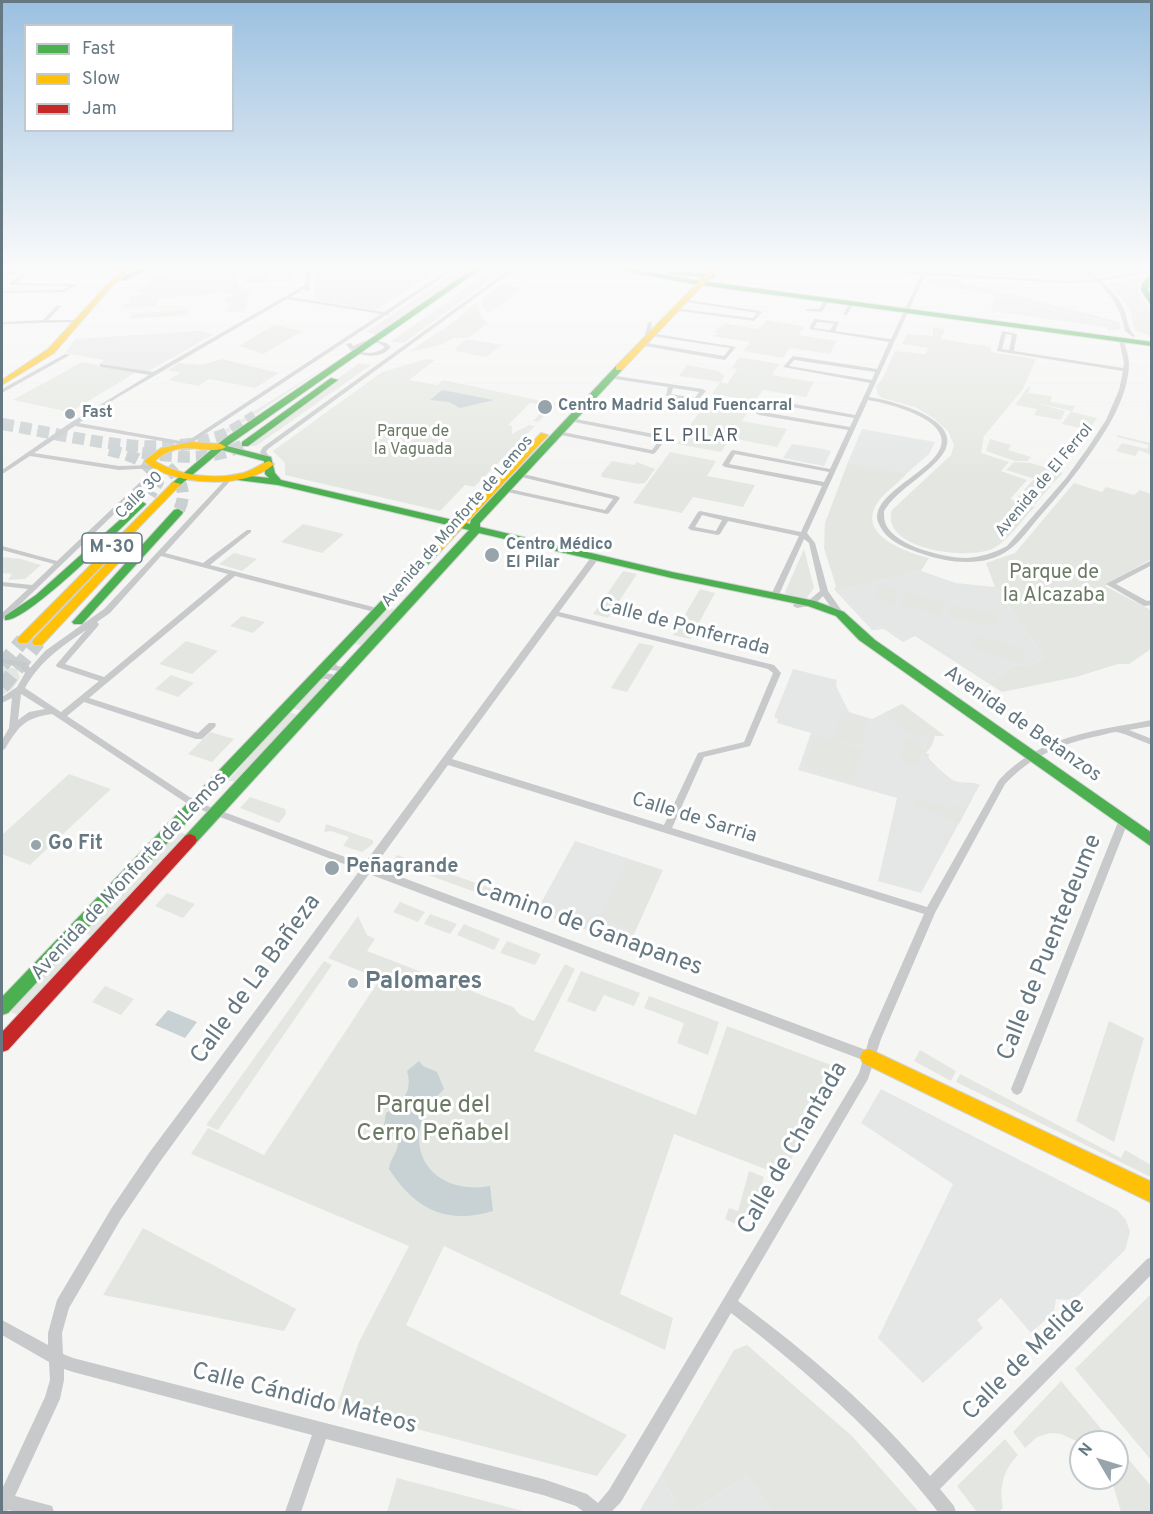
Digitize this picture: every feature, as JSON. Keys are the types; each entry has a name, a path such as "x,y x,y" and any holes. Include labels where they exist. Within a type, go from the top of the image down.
{"main road":[{"path":"2,381 46,355 62,337"},
{"name":"M-30","path":"190,477 223,449 379,337"},
{"name":"M-30","path":"361,349 380,337"},
{"name":"Avenida de Monforte de Lemos","path":"2,1008 460,525 644,337"},
{"name":"Avenida de Monforte de Lemos","path":"2,1044 469,538 475,522 571,420 645,337"},
{"path":"1115,337 1152,344"},
{"path":"1125,338 1152,339"},
{"path":"255,416 321,372 361,349"},
{"path":"245,444 323,390 361,349"},
{"path":"155,468 149,461 156,452 186,443 223,449 268,461"},
{"path":"235,479 258,472 268,461"},
{"path":"268,461 270,474 278,482"},
{"name":"Avenida de Betanzos","path":"155,468 190,477 278,482 595,558 811,603 840,614 869,640"},
{"name":"Calle 30","path":"23,640 42,630 190,477"},
{"path":"4,620 40,597 150,495 59,593 42,630"},
{"path":"78,622 178,512"},
{"path":"42,630 158,534"},
{"name":"Avenida de Betanzos","path":"774,597 848,627 869,640 1152,841"},
{"name":"Camino de Ganapanes","path":"869,1057 1152,1193"}],"street":[{"path":"2,472 72,424 217,337"},
{"path":"72,424 186,443 361,349 370,337"},
{"path":"268,461 263,452 265,448 420,337"},
{"path":"656,337 725,358 733,347 665,337"},
{"path":"863,337 892,341"},
{"path":"774,597 805,535 894,337"},
{"name":"Avenida de El Ferrol","path":"867,398 890,403 926,417 940,431 945,442 944,451 884,507 881,515 884,526 904,544 924,553 945,558 977,559 997,554 1009,547 1081,465 1104,435 1120,403 1126,370 1125,338"},
{"path":"361,349 398,353"},
{"path":"1011,352 1126,370"},
{"path":"2,391 67,355"},
{"path":"873,385 786,367 793,357 879,371"},
{"path":"799,369 806,360"},
{"path":"812,372 819,362"},
{"path":"102,365 153,374"},
{"path":"607,379 669,390 703,391 696,400 669,390"},
{"path":"863,406 878,401 873,385"},
{"path":"852,429 784,417 775,409 791,405 858,417"},
{"path":"784,417 791,405"},
{"path":"558,433 653,452 664,438 571,420"},
{"path":"826,486 725,465 733,452 833,471"},
{"path":"27,454 119,468 155,468"},
{"path":"740,469 748,455"},
{"path":"754,471 762,457"},
{"path":"4,620 33,587 155,468"},
{"path":"505,490 607,512 617,498 519,476"},
{"path":"106,681 60,665 107,611 235,479"},
{"path":"726,519 718,533 692,528 700,513 805,535 812,543 824,591 840,614"},
{"path":"705,530 714,516"},
{"path":"205,565 249,531"},
{"path":"2,548 58,563"},
{"path":"161,554 378,611"},
{"name":"Calle de La Bañeza","path":"3,1503 51,1399 57,1380 55,1333 62,1305 116,1214 154,1158 595,558"},
{"path":"1152,562 1110,584 1148,604 1152,602"},
{"path":"13,728 32,714 57,714 84,699 234,573"},
{"path":"2,584 33,587"},
{"path":"797,606 811,603 824,591"},
{"path":"48,653 107,611"},
{"name":"Calle de Ponferrada","path":"555,613 771,667 777,673 747,744 701,755 666,830"},
{"path":"2,747 13,728 19,690 29,673 78,622"},
{"path":"331,660 333,668 347,670"},
{"path":"2,661 23,664 29,673"},
{"path":"316,676 329,676 335,682"},
{"path":"2,700 19,690"},
{"name":"Camino de Ganapanes","path":"19,690 194,804 869,1057"},
{"path":"84,699 199,737 212,725"},
{"name":"Calle de Chantada","path":"599,1512 615,1496 864,1075 869,1057 930,912 1009,772 1031,756 1078,738 1152,723"},
{"path":"1119,730 1152,742"},
{"name":"Calle de Sarria","path":"447,761 930,912"},
{"name":"Calle de Puentedeume","path":"1017,1089 1123,822"},
{"name":"Calle de Melide","path":"930,1488 1152,1264"},
{"path":"730,1303 845,1395 885,1435 948,1512"},
{"name":"Calle Cándido Mateos","path":"2,1328 35,1344 56,1358 543,1487 581,1500 599,1512"},
{"path":"293,1512 322,1429"},
{"path":"3,1503 46,1512"}],"shaded area":[{"path":"209,337 147,372 99,364 104,360 65,353 75,339"},
{"path":"467,339 502,345 486,357 456,351 456,347"},
{"path":"442,390 494,400 460,408 449,402 430,400"},
{"path":"862,429 935,442 929,454 907,473 848,462"},
{"path":"792,444 831,451 824,466 783,458"},
{"path":"921,571 956,583 995,587 1044,658 1026,667 1017,664 990,681 914,634 903,639 884,627 872,628 839,591"},
{"path":"793,669 837,680 836,686 849,712 872,719 902,704 937,730 923,757 946,779 978,788 921,893 878,881 897,798 798,770 811,733 777,723 778,719 774,717"},
{"path":"575,841 663,870 629,945 536,912"},
{"path":"168,1010 197,1022 185,1038 155,1025"},
{"path":"419,1061 423,1066 437,1072 444,1089 422,1119 419,1136 421,1151 426,1163 435,1174 459,1186 490,1186 493,1211 461,1216 433,1210 421,1204 410,1194 389,1169 398,1142 390,1133 383,1131 386,1113 402,1101 409,1084 407,1071"},
{"path":"881,1089 1117,1210 1126,1220 1130,1232 1125,1250 1074,1300 1056,1299 1054,1312 1031,1333 1001,1298 977,1320 983,1328 923,1383 878,1338 953,1184 861,1123"},
{"path":"661,1475 680,1512 639,1512"},
{"path":"747,1476 772,1512 691,1512"}],"green space":[{"path":"255,337 293,337 263,354 239,346"},
{"path":"398,337 413,337 404,343 390,342"},
{"path":"432,337 470,337 454,338 441,345 409,352"},
{"path":"715,337 809,337 837,341 830,354 790,348 783,358 743,351 750,342"},
{"name":"Parque de la Alcazaba","path":"906,337 942,337 941,339 991,347 991,352 1036,359 1023,389 984,436 981,453 1009,462 1001,471 1027,480 1010,499 1035,507 1004,541 992,549 965,553 929,549 899,535 892,524 892,510 951,455 954,445 948,431 932,417 915,407 878,395 876,386 883,378 895,351 926,354 928,348 902,344"},
{"path":"739,357 779,364 772,375 814,382 806,397 763,390 755,401 712,394 720,382 679,376 687,365 718,371 725,376 721,382 727,384 737,369 732,368"},
{"path":"222,359 279,373 255,388 209,379 199,386 168,380 181,373 168,370 179,363 202,365"},
{"name":"Parque de la Vaguada","path":"426,359 435,360 409,380 437,385 443,380 556,404 538,422 533,421 547,406 530,403 508,425 512,426 512,434 529,425 535,426 474,487 465,485 440,511 285,475 285,463 273,451 382,372"},
{"path":"82,362 135,373 70,412 13,400"},
{"path":"359,363 371,365 256,446 247,446"},
{"path":"327,366 250,418 248,415"},
{"path":"1028,387 1031,387 1028,393 1052,396 1050,402 1075,406 1072,412 1097,418 1089,430 1062,424 1071,411 1029,401 1065,411 1061,420 1034,415 1037,409 1015,405"},
{"path":"707,401 750,408 742,421 787,429 777,447 731,438 721,452 677,444"},
{"path":"245,417 250,418 220,438 213,437"},
{"path":"1117,435 1151,443 1151,455 1139,450 1135,456 1116,451 1122,443 1147,449 1149,445 1117,437"},
{"path":"990,439 1011,445 1008,450 1031,457 1027,461 1015,461 986,451"},
{"path":"670,452 716,461 707,476 755,485 743,507 693,497 682,513 633,503"},
{"path":"612,461 634,465 637,462 655,469 645,483 638,484 602,477 601,474"},
{"name":"Parque de la Alcazaba","path":"848,462 907,473 878,502 872,518 874,527 880,535 899,548 929,558 921,571 839,591 872,628 884,627 903,639 914,633 990,681 1017,664 1026,667 1044,658 995,587 986,563 1015,553 1074,483 1102,492 1106,487 1134,495 1140,490 1151,494 1151,559 1105,586 1151,610 1151,649 1129,664 1118,664 1076,677 1002,692 915,636 903,642 884,629 872,630 834,589 836,586 824,548 825,523"},
{"path":"1014,462 1031,463 1063,473 1052,484 1006,470"},
{"path":"1033,480 1051,486 1034,505 1016,499"},
{"path":"303,524 344,534 322,553 281,542"},
{"path":"804,549 814,588 806,599 785,592"},
{"path":"234,553 257,559 242,571 219,564"},
{"path":"2,557 21,559 41,565 25,579 8,580 12,574 2,573"},
{"path":"623,571 637,574 608,618 593,614"},
{"path":"881,584 902,589 893,605 872,598"},
{"path":"700,589 715,593 690,639 673,635"},
{"path":"906,592 945,602 940,615 901,605"},
{"path":"952,604 999,615 997,627 949,616"},
{"path":"386,607 398,610 364,646 352,643"},
{"path":"242,616 265,622 253,633 230,626"},
{"path":"975,635 1025,649 1022,663 971,649"},
{"path":"186,641 218,651 192,674 159,664"},
{"path":"639,643 654,646 627,692 611,688"},
{"path":"2,666 17,669 20,678 12,689 2,695"},
{"path":"171,675 194,683 178,697 155,689"},
{"path":"323,678 328,683 302,711 292,708"},
{"path":"902,704 945,736 935,736 926,753 930,755 928,757 933,763 952,780 980,785 978,788 946,779 923,757 930,734 918,739 884,713"},
{"path":"289,712 298,715 237,781 228,781"},
{"path":"842,713 868,719 861,745 834,737"},
{"path":"210,732 234,739 212,762 188,754"},
{"path":"815,736 862,749 852,781 804,767"},
{"path":"906,739 923,744 918,766 900,761"},
{"path":"69,774 111,789 30,865 2,854 2,835"},
{"path":"250,797 285,809 286,814 279,823 240,808"},
{"path":"973,797 959,824 914,804 916,798 953,808 954,804 966,806"},
{"path":"326,824 373,840 373,844 362,852 343,846 349,837 331,831 324,832"},
{"path":"177,831 188,835 93,937 80,931"},
{"path":"397,855 535,904 531,912 392,862"},
{"path":"627,860 662,871 635,931 599,919"},
{"path":"167,893 195,904 183,918 155,906"},
{"path":"400,902 425,912 418,922 393,912"},
{"path":"430,914 457,924 450,934 424,924"},
{"name":"Parque del Cerro Peñabel","path":"358,916 367,935 375,939 367,951 513,1007 520,1015 534,1021 565,964 575,969 534,1051 696,1115 727,1026 839,1068 842,1077 781,1175 674,1134 620,1294 673,1318 665,1350 444,1246 406,1325 627,1435 597,1476 336,1408 359,1342 409,1246 191,1154 208,1128 264,1155 380,979 328,958"},
{"path":"464,924 500,939 494,950 457,935"},
{"path":"507,941 541,954 535,965 500,953"},
{"path":"65,947 78,953 20,1016 6,1010"},
{"path":"324,961 332,965 218,1130 206,1125"},
{"path":"581,971 640,993 634,1006 604,995 595,1012 567,1001"},
{"path":"105,986 134,999 121,1015 92,1002"},
{"path":"649,996 719,1022 708,1055 677,1043 684,1023 644,1008"},
{"path":"1109,1021 1144,1038 1114,1142 1076,1121"},
{"path":"920,1050 956,1071 951,1081 914,1061"},
{"path":"960,1074 1121,1158 1125,1150 1151,1165 1151,1177 956,1082"},
{"path":"749,1171 764,1177 759,1196 740,1226 725,1219 729,1208 738,1211"},
{"path":"143,1228 296,1309 284,1331 103,1295"},
{"path":"1151,1294 1151,1460 1129,1434 1129,1430 1126,1430 1075,1369"},
{"path":"747,1345 852,1436 919,1512 772,1512 747,1476 691,1512 680,1512 661,1475 734,1350"},
{"path":"1061,1381 1102,1430 1069,1430 1069,1438 1050,1433 1037,1437 1025,1448 1013,1432"},
{"path":"1005,1439 1018,1455 1003,1480 1003,1508 999,1512 977,1512 957,1486"},
{"path":"1129,1460 1151,1486 1151,1512 1121,1512 1115,1490 1129,1490"},
{"path":"397,1478 527,1512 387,1512"}],"tunnel":[{"path":"2,424 108,443 162,446 188,444 220,436 255,416"},
{"path":"142,453 182,457 207,456 233,450 245,444"},
{"path":"109,450 138,460 150,468 158,482 150,495"},
{"path":"168,467 177,477 182,488 183,499 178,512"},
{"path":"2,665 23,640"},
{"path":"2,687 38,642"}],"traffic: fast":[{"path":"176,484 227,441 379,337"},
{"path":"1099,337 1152,344"},
{"path":"190,840 474,533 475,522 619,368"},
{"path":"245,444 334,380"},
{"path":"221,447 268,459 270,474 278,482"},
{"path":"241,478 278,482 672,575 811,603 840,614 869,640"},
{"path":"9,618 40,597 141,504"},
{"path":"78,622 178,512"},
{"path":"2,1008 433,553"},
{"path":"863,637 1152,841"}],"traffic: slow":[{"path":"2,383 51,351 64,337"},
{"path":"619,368 649,337"},
{"path":"433,553 544,435"},
{"path":"221,447 182,445 164,450 149,461 175,473 209,479 243,476 269,464"},
{"path":"23,640 176,484"},
{"path":"38,642 120,555"},
{"path":"869,1057 1152,1193"}],"traffic: jam":[{"path":"2,1044 190,840"}],"place":[{"name":"Centro Madrid Salud Fuencarral","path":"545,407"},
{"name":"Fast","path":"70,414"},
{"name":"Centro Médico El Pilar","path":"492,555"},
{"name":"Go Fit","path":"36,845"},
{"name":"Peñagrande","path":"332,868"},
{"name":"Palomares","path":"353,983"}],"district":[{"name":"EL PILAR","path":"696,437"}]}
